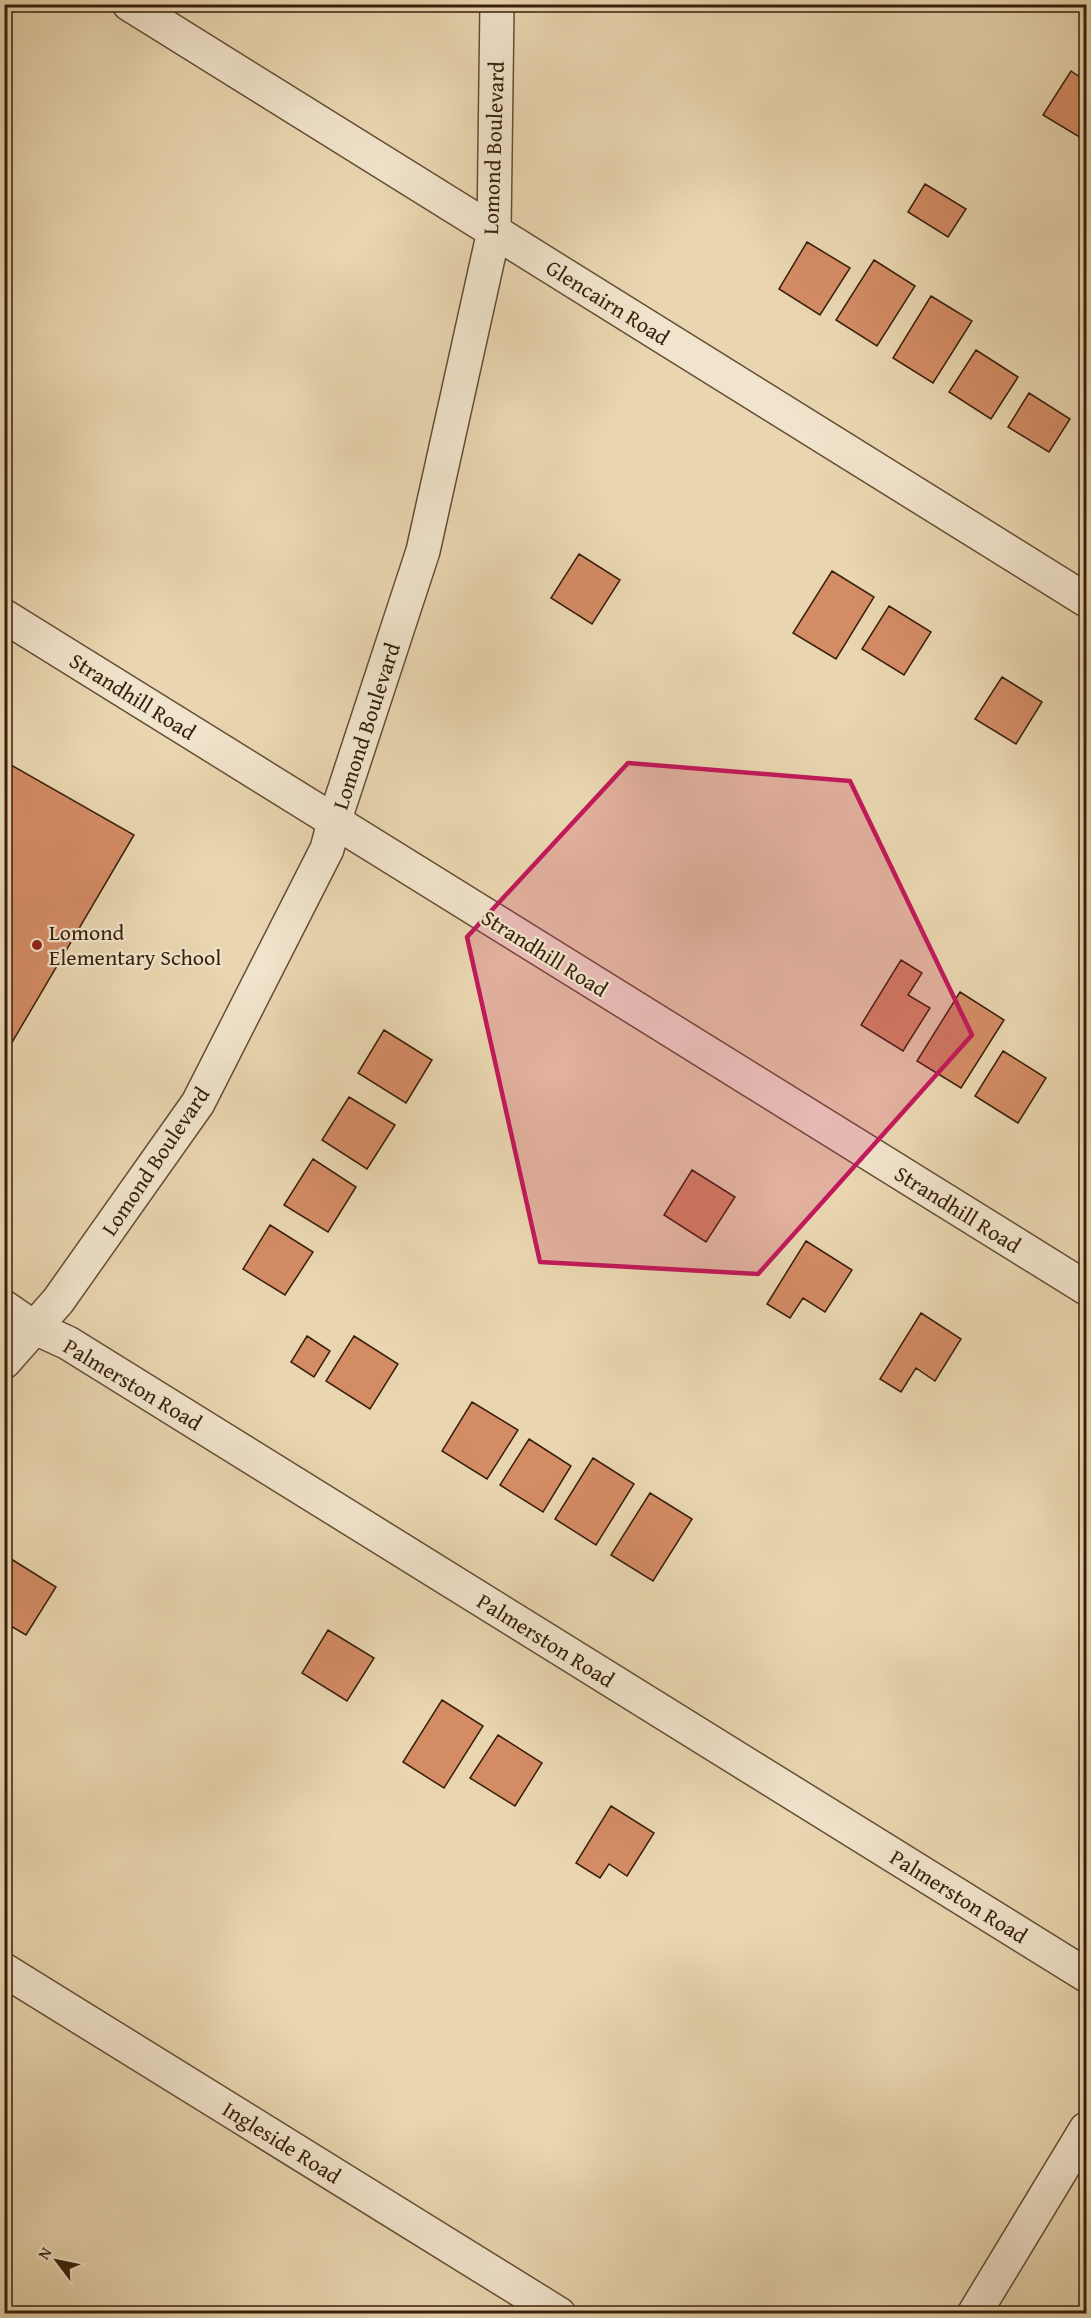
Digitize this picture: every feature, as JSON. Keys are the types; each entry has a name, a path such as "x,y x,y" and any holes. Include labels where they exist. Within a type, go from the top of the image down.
{"street":[{"name":"Glencairn Road","path":"129,4 1086,600"},
{"name":"Lomond Boulevard","path":"4,1362 58,1301 198,1103 327,849 423,551 494,231 497,4"},
{"name":"Strandhill Road","path":"4,616 1086,1288"},
{"name":"Palmerston Road","path":"4,1307 33,1328 68,1343 1086,1975"},
{"name":"Ingleside Road","path":"4,1970 559,2313"},
{"path":"974,2313 1086,2129"}],"highlighted area":[{"path":"628,763 850,781 972,1035 758,1274 540,1262 467,937"}],"building":[{"path":"1071,71 1086,81 1086,141 1043,115"},
{"path":"925,184 966,209 948,237 908,212"},
{"path":"807,242 850,268 820,315 779,289"},
{"path":"874,260 915,286 877,346 836,320"},
{"path":"931,296 972,321 933,383 893,358"},
{"path":"976,350 1018,377 991,419 949,392"},
{"path":"1029,393 1070,419 1049,452 1008,427"},
{"path":"579,554 620,580 592,624 551,598"},
{"path":"832,571 874,597 836,659 793,633"},
{"path":"889,606 931,632 904,675 862,649"},
{"path":"1002,677 1042,702 1016,744 975,719"},
{"name":"Lomond Elementary School","path":"4,761 134,835 4,1056"},
{"path":"901,960 922,973 908,995 930,1008 903,1051 861,1025"},
{"path":"960,992 1004,1020 961,1088 917,1061"},
{"path":"384,1030 432,1060 406,1103 358,1073"},
{"path":"1003,1051 1046,1078 1018,1123 975,1096"},
{"path":"349,1097 395,1125 367,1169 322,1140"},
{"path":"313,1159 356,1187 328,1232 284,1205"},
{"path":"692,1170 735,1197 706,1242 664,1215"},
{"path":"270,1225 313,1252 285,1295 243,1269"},
{"path":"806,1241 852,1270 825,1312 803,1298 790,1318 767,1304"},
{"path":"921,1313 961,1339 935,1381 916,1368 901,1392 880,1379"},
{"path":"307,1336 330,1351 314,1377 291,1362"},
{"path":"354,1336 398,1364 370,1409 326,1381"},
{"path":"472,1402 518,1430 487,1479 442,1451"},
{"path":"529,1439 571,1466 543,1512 500,1485"},
{"path":"593,1458 634,1484 596,1545 555,1519"},
{"path":"650,1493 692,1519 653,1581 611,1555"},
{"path":"8,1557 56,1587 26,1635 4,1622 4,1562"},
{"path":"328,1630 374,1658 347,1701 302,1673"},
{"path":"442,1700 483,1726 444,1788 403,1762"},
{"path":"498,1735 542,1763 515,1806 470,1778"},
{"path":"611,1806 654,1833 627,1876 609,1864 600,1878 576,1863"}],"place":[{"name":"Lomond Elementary School","path":"37,945"}]}
